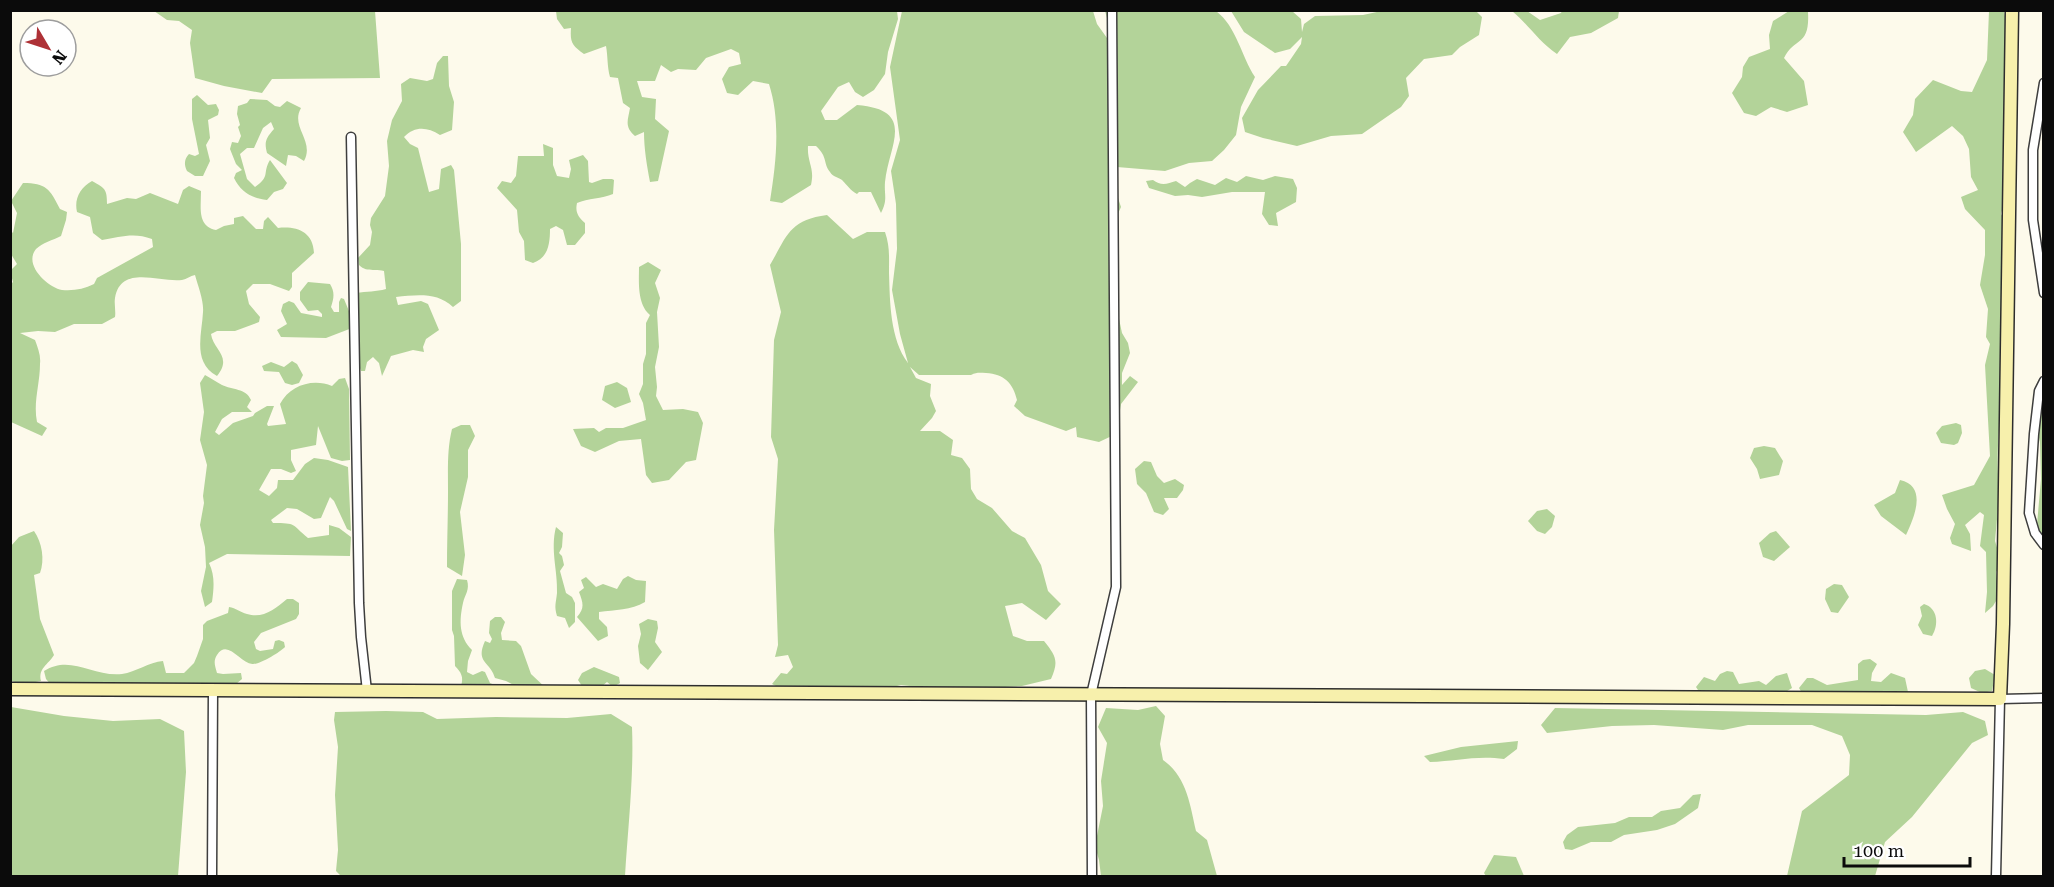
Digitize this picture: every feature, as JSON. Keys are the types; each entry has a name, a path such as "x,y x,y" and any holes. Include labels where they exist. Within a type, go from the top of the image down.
{"street":[{"path":"1092,876 1091,695 1116,587 1112,10"},
{"path":"1996,876 2003,612 2012,10"},
{"path":"2043,83 2033,150 2033,220 2043,293"},
{"path":"351,137 359,603 367,691"},
{"path":"2043,381 2039,392 2034,434 2029,513 2035,533 2043,545"},
{"path":"10,689 2043,698"},
{"path":"212,876 213,690"}],"green space":[{"path":"1386,10 1476,11 1482,17 1479,35 1452,55 1424,59 1406,78 1409,96 1401,107 1362,134 1331,136 1297,146 1245,132 1242,118 1258,90 1281,66 1286,66 1301,44 1302,37 1290,49 1275,53 1244,32 1231,11 1292,11 1301,19 1302,32 1304,24 1315,16 1363,15"},
{"path":"154,11 375,11 380,78 272,79 262,93 195,78 190,43 192,30 179,21 167,20"},
{"path":"556,11 897,11 898,19 888,52 885,74 874,90 863,97 855,92 849,82 838,87 821,111 825,120 837,120 857,105 876,108 887,114 893,122 894,142 887,168 885,201 881,213 871,192 857,194 842,180 831,174 822,153 816,146 808,146 812,174 811,185 782,203 770,201 776,142 773,98 769,84 753,81 738,95 727,93 722,79 729,67 741,64 739,53 731,49 706,58 696,70 678,69 671,72 661,65 655,81 637,81 642,97 656,99 655,119 669,131 658,181 650,182 644,132 635,136 629,130 630,108 623,103 618,78 610,77 606,46 584,54 573,43 571,28 564,29 557,19"},
{"path":"902,11 1093,11 1097,24 1107,38 1110,29 1105,11 1216,11 1234,33 1255,77 1241,107 1236,135 1212,161 1189,163 1165,171 1117,167 1114,186 1121,207 1116,218 1118,260 1115,300 1122,333 1128,343 1130,353 1122,373 1122,385 1130,376 1138,382 1121,404 1116,434 1099,442 1077,437 1076,427 1066,431 1025,416 1014,406 1017,400 1010,384 998,375 975,373 971,375 919,375 910,367 916,378 931,384 930,396 936,411 920,431 940,431 953,440 951,455 962,458 970,469 971,489 977,499 992,508 1012,531 1025,538 1041,565 1048,591 1061,604 1046,620 1022,603 1005,606 1013,636 1027,641 1044,641 1051,651 1055,659 1055,668 1051,679 1022,686 988,688 939,689 901,685 885,689 847,691 832,686 782,689 772,684 781,673 787,674 793,667 788,655 775,657 778,645 774,530 778,459 771,437 774,340 781,312 770,265 791,231 797,225 814,217 827,215 853,239 867,232 885,232 889,252 894,332 908,363 892,290 897,249 896,204 891,171 900,140 890,67"},
{"path":"1512,11 1527,11 1540,20 1562,11 1619,11 1618,18 1591,33 1570,37 1557,54"},
{"path":"1789,11 1808,12 1807,31 1784,58 1804,81 1808,105 1787,112 1771,107 1756,116 1744,113 1732,93 1742,77 1743,67 1749,57 1770,49 1769,35 1773,21"},
{"path":"1989,11 2004,11 2006,21 2005,155 2002,186 2005,199 2001,214 2005,220 1998,455 2000,486 1995,541 2000,557 2000,566 1996,572 1999,596 1985,613 1986,552 1980,546 1984,515 1980,512 1965,525 1970,534 1971,551 1952,544 1950,538 1955,524 1942,495 1974,485 1990,456 1985,365 1990,344 1986,337 1988,309 1980,285 1985,255 1985,230 1965,209 1961,197 1978,190 1971,177 1969,149 1963,136 1952,126 1916,152 1903,132 1913,115 1915,99 1933,80 1961,91 1972,92 1987,60"},
{"path":"443,56 448,56 449,86 454,102 452,130 440,135 430,130 417,129 404,137 418,148 429,192 439,189 441,169 451,165 454,170 461,244 461,301 453,307 433,297 419,295 396,297 398,305 421,301 428,304 439,330 426,339 424,352 413,350 391,356 382,376 379,363 373,357 367,362 365,371 361,371 355,353 356,293 386,289 384,271 368,270 362,267 359,265 358,258 370,245 371,218 385,196 389,166 387,141 392,120 402,101 401,84 410,78 427,81 433,79 437,63"},
{"path":"197,95 208,105 216,104 219,110 218,115 208,120 210,138 206,145 210,161 203,176 195,176 187,171 185,164 189,154 195,156 199,154 192,119 192,99"},
{"path":"250,99 267,100 280,107 287,101 301,108 298,121 307,147 304,161 296,156 288,155 286,166 267,153 266,140 274,129 271,122 263,128 254,148 247,148 240,154 247,179 255,187 265,177 270,160 287,183 283,189 274,192 267,200 247,194 234,178 236,173 242,170 236,164 230,149 232,142 238,143 241,136 238,127 240,125 237,114 238,106 247,103"},
{"path":"543,144 553,148 553,165 557,176 569,178 571,169 569,160 583,155 588,161 589,182 603,179 614,180 613,194 577,203 578,214 585,223 585,233 575,245 567,245 563,230 556,226 550,229 545,254 533,263 525,260 524,241 519,232 517,210 497,188 502,181 511,183 516,176 518,156 544,156"},
{"path":"1246,176 1263,180 1275,176 1293,179 1297,188 1296,202 1276,213 1278,226 1269,225 1262,214 1265,192 1232,192 1202,197 1175,196 1149,188 1146,181 1153,180 1164,184 1176,181 1185,187 1197,179 1215,185 1226,178 1237,182"},
{"path":"92,181 104,190 107,204 127,198 136,199 150,193 178,204 183,190 189,186 201,191 201,215 210,228 216,230 234,224 234,218 243,216 256,229 263,229 264,221 268,217 278,228 297,229 307,235 314,253 292,273 292,287 289,291 270,284 253,284 246,291 249,304 260,317 259,322 235,331 217,331 211,334 223,358 217,376 209,370 201,355 203,308 195,275 182,280 142,277 125,281 115,298 115,317 102,324 74,324 55,332 20,333 35,340 40,355 36,415 37,422 47,428 42,436 11,422 10,285 13,282 10,271 17,264 11,254 11,231 13,233 17,213 11,201 23,183 37,184 46,188 60,209 67,212 61,236 36,249 33,262 39,274 50,285 62,290 75,290 94,284 97,278 153,247 152,239 145,237 127,236 102,240 93,233 90,217 77,212 76,207 79,194"},
{"path":"648,262 661,270 655,283 660,298 657,312 659,347 655,367 656,396 663,410 683,409 698,412 703,423 696,460 686,462 669,480 652,483 646,475 641,439 619,441 595,452 581,446 573,429 594,428 599,432 606,428 623,428 646,420 639,394 643,384 643,364 646,354 646,323 650,315 641,299 639,267"},
{"path":"308,282 330,284 334,295 331,307 334,312 339,312 339,302 341,298 344,299 351,316 352,328 326,338 281,337 277,330 287,324 281,311 283,304 289,301 294,303 301,313 322,317 318,310 308,311 300,300 300,292"},
{"path":"292,361 297,364 303,375 299,383 292,385 285,383 279,372 264,371 262,366 271,362 284,367"},
{"path":"205,375 222,385 246,393 251,400 247,407 252,412 232,412 222,419 215,432 219,435 233,423 253,416 267,406 274,406 268,426 286,424 280,404 290,392 310,383 332,386 339,379 345,378 349,389 350,460 342,461 331,458 318,426 316,445 291,450 291,460 296,471 291,473 281,469 271,469 259,490 269,496 277,488 278,480 293,480 305,464 314,458 348,467 351,531 347,529 330,497 321,518 314,519 297,509 287,508 271,520 273,523 293,525 308,538 329,535 329,525 339,528 351,537 350,556 227,554 209,563 213,577 213,592 212,602 205,607 201,591 206,567 205,547 200,525 207,465 200,440 204,412 200,383"},
{"path":"617,382 627,388 631,402 615,408 602,400 605,386"},
{"path":"2043,393 2043,548 2036,536 2041,479 2040,443 2036,421 2037,398"},
{"path":"1956,423 1961,425 1962,433 1958,443 1954,445 1941,443 1936,433 1942,426"},
{"path":"461,425 470,425 475,436 468,450 468,477 460,512 465,555 462,576 447,567 449,444 452,429"},
{"path":"1764,446 1775,448 1783,461 1779,475 1760,479 1750,458 1754,448"},
{"path":"1144,461 1151,462 1157,476 1164,483 1175,479 1184,485 1177,498 1164,498 1169,509 1163,515 1154,512 1146,493 1137,484 1135,469"},
{"path":"1900,480 1909,483 1916,496 1915,512 1906,535 1881,516 1874,505 1895,493"},
{"path":"1547,509 1555,516 1552,527 1545,534 1537,531 1528,521 1537,511"},
{"path":"556,527 563,533 559,553 564,565 560,571 566,593 575,603 575,622 569,628 565,618 557,616 556,610 554,536"},
{"path":"34,531 42,551 42,568 40,573 34,575 40,619 54,655 42,670 41,681 24,684 11,681 11,546 19,537"},
{"path":"1776,531 1790,547 1774,561 1763,557 1759,543 1770,533"},
{"path":"628,576 646,581 645,602 629,608 599,612 599,619 607,627 608,636 598,641 577,617 582,608 579,592 584,588 581,580 586,577 596,587 603,584 617,589 623,579"},
{"path":"457,579 467,580 468,583 461,622 462,634 472,650 467,672 473,675 485,672 490,683 499,687 461,686 461,675 455,666 452,630 452,591"},
{"path":"1834,584 1842,585 1849,597 1838,613 1831,612 1825,599 1826,589"},
{"path":"287,599 293,599 299,603 299,614 296,619 261,633 254,642 256,649 260,651 273,649 275,641 279,640 284,642 283,649 253,664 226,649 217,655 215,666 217,673 241,673 242,679 236,684 52,686 46,679 44,671 63,665 122,674 163,661 166,673 184,673 194,663 203,639 203,625 207,621 228,613 229,607 253,615 264,614"},
{"path":"1924,604 1932,609 1936,617 1936,627 1932,636 1923,634 1918,625 1922,616 1920,607"},
{"path":"495,617 501,617 505,622 501,633 502,640 516,641 521,646 531,674 548,690 539,697 526,699 523,690 495,678 482,658 485,641 490,643 492,639 489,633 490,621"},
{"path":"648,619 657,621 655,642 662,652 648,670 640,663 638,646 641,634 639,624"},
{"path":"1870,659 1877,664 1871,681 1881,682 1891,673 1905,678 1908,692 1891,696 1802,693 1799,688 1807,678 1813,678 1827,685 1858,680 1858,664"},
{"path":"594,667 619,677 620,683 613,687 607,682 601,687 582,686 578,680 582,673"},
{"path":"1985,669 1995,675 1992,691 1982,693 1971,688 1969,678 1975,671"},
{"path":"1727,671 1733,672 1739,684 1759,681 1766,685 1776,676 1787,673 1792,688 1779,696 1700,693 1696,687 1704,677 1715,681 1720,674"},
{"path":"1156,706 1165,716 1160,744 1163,760 1182,783 1196,831 1207,840 1217,876 1101,876 1095,846 1103,806 1101,781 1107,743 1098,727 1106,708 1138,710"},
{"path":"11,707 113,721 160,719 184,731 186,772 178,876 11,876"},
{"path":"1555,708 1926,715 1963,712 1985,721 1988,735 1972,743 1912,817 1885,842 1875,876 1787,876 1802,811 1849,775 1850,755 1842,736 1812,725 1748,725 1723,730 1654,725 1612,726 1547,733 1541,725"},
{"path":"335,712 423,712 437,719 567,718 611,714 632,727 625,876 341,876 336,871 338,850 335,795 338,747"},
{"path":"1518,741 1517,749 1504,759 1476,758 1430,762 1424,756 1461,747"},
{"path":"1701,794 1698,808 1675,824 1657,830 1624,835 1611,842 1591,842 1572,850 1565,849 1563,842 1567,835 1578,827 1615,823 1629,817 1652,817 1661,811 1680,808 1693,795"},
{"path":"1494,855 1516,857 1524,876 1486,876 1484,873"}]}
